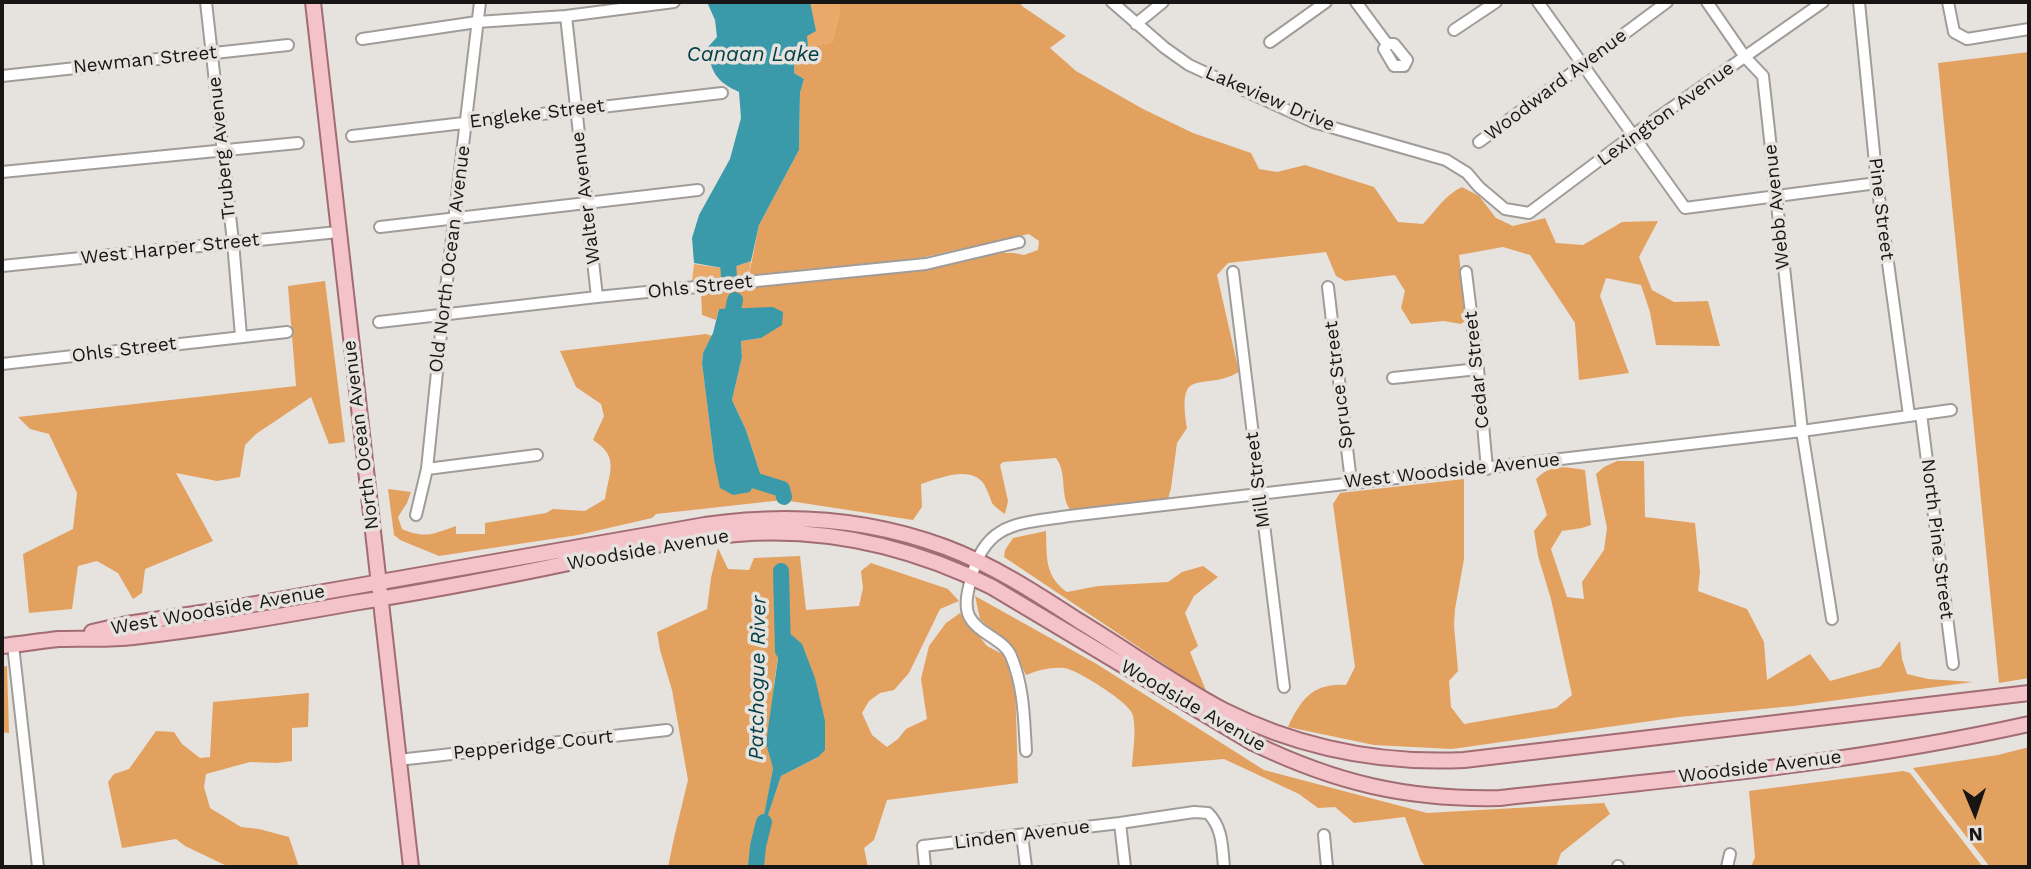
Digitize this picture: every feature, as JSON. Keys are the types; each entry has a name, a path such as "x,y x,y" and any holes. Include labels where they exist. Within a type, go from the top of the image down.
{"main road":[{"name":"North Ocean Avenue","path":"313,2 411,867"},
{"name":"Woodside Avenue","path":"378,582 705,525 770,518 810,519 874,527 927,541 974,568 1043,598 1221,709 1280,735 1370,757 1464,760 2029,693"},
{"name":"Woodside Avenue","path":"380,599 688,540 728,535 767,532 813,534 876,544 974,568 992,587 1253,743 1282,757 1331,776 1371,787 1468,799 1500,799 1843,757 1938,743 2029,724"},
{"name":"West Woodside Avenue","path":"58,639 127,624 378,582"},
{"name":"West Woodside Avenue","path":"8,645 58,639 129,637 208,628 380,599"}],"street":[{"name":"Truberg Avenue","path":"206,2 242,336"},
{"name":"Old North Ocean Avenue","path":"416,515 427,469 480,2"},
{"path":"362,39 477,22 566,16 674,2"},
{"name":"Lakeview Drive","path":"1112,2 1189,65 1313,122 1446,160 1467,173 1505,209"},
{"path":"1136,24 1163,2"},
{"path":"1270,42 1326,2"},
{"path":"1356,2 1387,44"},
{"path":"1454,30 1496,2"},
{"path":"1538,2 1685,208 1877,183"},
{"name":"Woodward Avenue","path":"1479,142 1667,2"},
{"name":"Webb Avenue","path":"1707,2 1745,57 1763,76 1802,431 1832,619"},
{"name":"Lexington Avenue","path":"1505,209 1529,213 1633,135 1823,2"},
{"name":"Pine Street","path":"1859,2 1877,183 1915,414"},
{"path":"1948,2 1954,32 1968,39 2029,29"},
{"name":"Walter Avenue","path":"566,16 597,297"},
{"name":"Newman Street","path":"2,76 288,45"},
{"name":"Engleke Street","path":"352,136 722,93"},
{"path":"2,172 298,143"},
{"path":"380,227 698,190"},
{"name":"West Harper Street","path":"2,266 338,232"},
{"name":"Ohls Street","path":"379,322 926,264 1018,243"},
{"name":"Mill Street","path":"1233,272 1284,687"},
{"name":"Cedar Street","path":"1466,272 1487,468"},
{"name":"Spruce Street","path":"1328,287 1351,482"},
{"name":"Ohls Street","path":"2,363 287,332"},
{"path":"1393,378 1478,369"},
{"name":"West Woodside Avenue","path":"974,568 985,546 995,535 1016,524 1351,482 1802,431 1951,410"},
{"name":"North Pine Street","path":"1915,414 1953,664"},
{"path":"427,469 537,455"},
{"path":"974,568 967,604 969,616 1010,652 1021,683 1026,751"},
{"path":"8,645 38,867"},
{"name":"Pepperidge Court","path":"398,760 667,730"},
{"name":"Linden Avenue","path":"925,867 923,846 1194,812 1208,813 1215,820 1221,835 1224,867"},
{"path":"1120,823 1125,867"},
{"path":"1022,835 1026,867"},
{"path":"1324,835 1327,867"},
{"path":"1727,867 1730,854"}],"shaded area":[{"path":"784,2 840,2 832,42 795,50"},
{"path":"840,2 1020,2 1066,36 1050,48 1076,71 1143,109 1193,133 1251,153 1259,169 1277,172 1305,165 1374,187 1398,222 1423,224 1446,199 1462,187 1479,196 1496,218 1513,226 1545,218 1556,243 1583,245 1622,222 1658,221 1639,257 1652,290 1674,302 1708,301 1720,346 1656,345 1650,312 1641,285 1606,278 1600,296 1629,373 1579,380 1575,323 1530,255 1503,247 1459,255 1466,320 1461,324 1444,321 1411,324 1401,308 1405,291 1395,275 1345,281 1336,276 1326,252 1228,263 1217,275 1239,372 1189,387 1185,408 1187,428 1177,443 1168,499 1071,511 1065,499 1062,471 1056,458 1003,462 1000,465 1008,501 1005,514 991,501 981,480 966,474 956,474 921,484 922,507 913,520 783,500 656,514 652,518 578,535 439,556 400,540 394,535 388,489 411,492 398,517 402,529 423,535 456,526 456,534 485,534 485,523 546,513 553,509 585,511 605,499 610,459 593,440 604,416 601,404 576,387 560,351 706,334 712,336 703,353 702,363 714,459 760,473 746,430 732,400 742,357 741,341 761,338 719,309 716,320 702,315 701,291 930,269 998,253 1024,255 1038,250 1039,241 1029,234 920,258 749,275 759,225 799,150 800,93 804,79 794,73 795,50 832,42"},
{"path":"2029,52 2029,678 1999,683 1938,63"},
{"path":"751,261 749,275 692,281 694,264 728,269"},
{"path":"325,281 345,442 329,444 311,397 256,434 245,445 240,477 217,481 176,473 213,541 145,569 142,593 133,599 118,573 97,561 78,566 72,609 29,613 23,554 73,529 77,493 49,434 30,429 18,417 296,386 288,286"},
{"path":"1617,461 1644,461 1645,517 1695,523 1700,572 1698,591 1747,609 1764,642 1767,680 1810,654 1830,681 1880,667 1900,641 1907,674 1928,679 1973,682 1793,706 1679,717 1452,749 1374,745 1288,727 1303,701 1325,687 1346,685 1355,667 1333,504 1340,493 1464,479 1464,559 1454,625 1458,671 1449,681 1451,707 1464,724 1556,708 1572,695 1551,599 1538,556 1534,531 1547,515 1536,479 1553,468 1585,470 1591,525 1562,531 1551,549 1567,597 1584,599 1582,582 1604,550 1607,528 1596,474"},
{"path":"1046,531 1048,565 1054,579 1067,592 1098,586 1168,582 1182,572 1203,566 1218,577 1194,596 1185,613 1198,646 1190,652 1207,693 1004,557 1013,538"},
{"path":"718,548 728,569 749,570 754,558 800,556 806,610 859,606 863,588 861,571 871,563 948,589 959,601 940,609 909,673 894,690 880,693 869,701 862,713 872,735 887,747 906,729 927,719 921,679 929,646 946,623 960,613 987,646 1002,654 1015,679 1018,783 887,800 874,840 864,848 868,867 668,867 688,780 672,690 657,632 707,609","holes":["782,631 818,757 781,776 761,835 773,768 774,684"]},
{"path":"975,596 1095,663 1264,770 1427,813 1604,803 1610,814 1561,853 1556,867 1426,867 1421,861 1405,817 1354,823 1335,807 1318,808 1299,794 1224,759 1132,767 1134,725 1132,713 1128,708 1101,686 1064,668 1049,668 1026,675 1014,650 980,619"},
{"path":"7,666 9,733 2,732 2,667"},
{"path":"309,693 308,727 292,728 292,761 250,762 206,774 204,787 210,808 241,827 289,837 299,867 229,867 176,839 122,848 108,782 114,774 129,769 156,731 174,732 182,744 200,758 210,757 213,702"},
{"path":"2029,747 2029,867 1990,867 1913,768 1998,755"},
{"path":"1903,771 1910,773 1983,867 1751,867 1755,857 1749,791"}],"water":[{"name":"Canaan Lake","path":"707,2 810,2 816,31 807,36 808,48 795,51 794,73 804,79 800,93 799,150 759,225 751,261 728,269 694,263 692,238 699,215 730,159 741,118 739,92 720,80 713,70 708,47 717,37 715,20"},
{"path":"773,307 783,312 782,325 761,338 741,341 742,357 732,400 746,430 760,473 750,492 733,495 720,488 714,459 703,353 713,333 719,309"},
{"path":"782,630 802,644 815,678 825,721 825,750 818,757 781,776 759,842 773,768 766,743"}],"waterway":[{"name":"Patchogue River","path":"727,248 729,277"},
{"name":"Patchogue River","path":"729,330 735,300"},
{"name":"Patchogue River","path":"742,468 744,477 782,489 784,497"},
{"name":"Patchogue River","path":"781,571 783,651"},
{"name":"Patchogue River","path":"756,867 764,822"}]}
